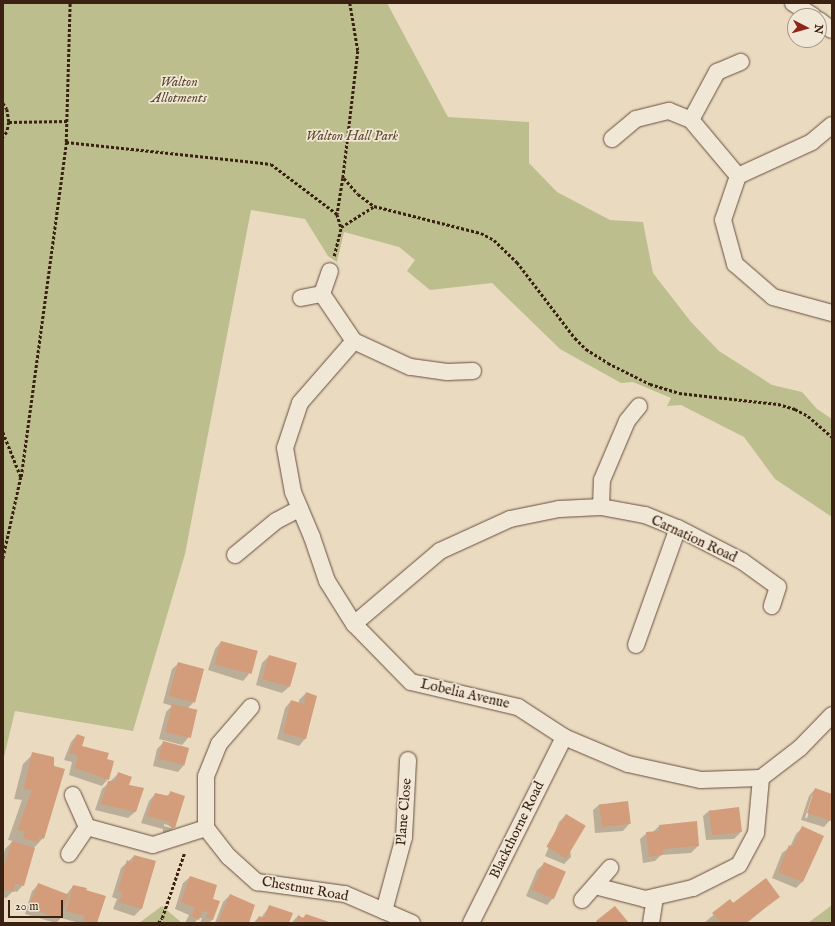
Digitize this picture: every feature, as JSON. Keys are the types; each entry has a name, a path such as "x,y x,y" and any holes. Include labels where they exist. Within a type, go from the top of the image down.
{"street":[{"path":"691,120 717,72 741,62"},
{"path":"612,139 636,119 669,111 691,120 738,176"},
{"path":"832,125 812,142 738,176 724,220 735,264 773,297 832,313"},
{"path":"322,294 330,271"},
{"path":"301,298 322,294"},
{"path":"322,294 354,341 410,367 447,372 473,371"},
{"name":"Lobelia Avenue","path":"354,341 325,372 300,403 285,448 293,492 327,582 354,624 411,682 518,707 564,737 628,764 702,780 761,778"},
{"path":"601,507 602,480 627,421 639,406"},
{"name":"Carnation Road","path":"354,624 440,551 510,519 559,509 601,507 645,516 678,528 742,561 778,586 772,606"},
{"path":"235,555 276,522 300,508"},
{"path":"636,646 678,528"},
{"path":"72,795 87,827 153,845 198,830 206,777 219,744 251,707"},
{"path":"595,886 645,899 693,888 739,864 756,833 761,778 800,748 832,715"},
{"name":"Blackthorne Road","path":"471,923 564,737"},
{"name":"Plane Close","path":"384,910 404,837 408,760"},
{"path":"69,854 87,827"},
{"name":"Chestnut Road","path":"198,830 257,882 345,894 412,923"},
{"path":"582,900 610,868"},
{"path":"651,923 655,897"}],"path":[{"path":"3,559 21,477 66,142 68,121 70,3"},
{"path":"336,214 344,178 358,51 350,3"},
{"path":"3,103 7,109 9,122 7,132 3,137"},
{"path":"9,122 68,121"},
{"path":"66,142 271,164 336,214 341,227 330,271"},
{"path":"344,178 358,194 374,206 468,229 481,233 494,240 518,262 575,338 586,349 624,372 650,384 679,393 778,404 795,409 808,416 832,437"},
{"path":"341,227 374,206"},
{"path":"3,432 21,477"},
{"path":"158,923 162,918 198,830"}],"green space":[{"path":"3,3 387,3 448,117 529,122 529,163 557,192 610,220 643,222 653,273 691,322 719,351 772,385 802,392 817,409 832,419 832,517 775,479 744,437 681,405 667,406 671,398 633,382 621,383 560,349 492,283 430,290 407,271 415,260 399,247 344,232 337,262 328,256 305,219 251,210 185,554 133,731 15,711 3,761"},
{"path":"832,905 832,923 808,923"},
{"path":"162,906 182,923 139,923"}],"building":[{"path":"221,641 258,651 251,674 215,664"},
{"path":"269,655 297,663 290,687 262,679"},
{"path":"178,662 204,669 195,703 169,696"},
{"path":"306,692 317,696 306,739 283,733 291,700 304,704"},
{"path":"172,704 197,710 191,738 165,732"},
{"path":"77,734 85,737 82,746 109,753 107,759 114,761 109,780 75,768 78,755 69,753"},
{"path":"163,741 189,748 184,765 158,758"},
{"path":"32,752 54,757 54,766 65,769 44,839 39,837 38,843 23,838 25,831 17,830 32,790 24,789"},
{"path":"118,772 132,777 129,785 144,788 136,812 101,804 108,781 115,781"},
{"path":"815,788 832,794 831,821 807,813"},
{"path":"170,791 185,796 175,828 169,826 170,822 147,816 155,793 169,796"},
{"path":"628,801 631,824 602,827 599,805"},
{"path":"739,807 742,832 712,835 709,811"},
{"path":"566,814 586,826 566,858 546,847"},
{"path":"697,821 699,846 663,849 663,855 649,857 646,832 659,831 659,825"},
{"path":"802,826 824,836 803,882 778,872 789,845 793,847"},
{"path":"12,841 35,848 24,886 15,883 14,892 3,889 3,870"},
{"path":"134,855 156,861 142,909 119,902 123,892 118,891 127,860 132,863"},
{"path":"544,862 566,872 554,899 532,889"},
{"path":"190,876 217,885 213,899 220,901 213,920 206,917 208,912 202,911 199,920 191,916 195,908 181,902"},
{"path":"766,878 780,897 745,923 721,923 712,913 730,899 733,903"},
{"path":"38,883 69,895 59,919 29,907"},
{"path":"73,885 87,888 86,890 106,896 97,923 83,923 85,916 66,911"},
{"path":"230,894 255,905 249,923 218,923"},
{"path":"269,905 293,913 289,923 256,923 259,916 264,918"},
{"path":"615,906 629,923 597,923 596,921"},
{"path":"306,914 332,923 296,923 298,915 303,918"}],"park label":[{"name":"Walton Allotments","path":"179,90"},
{"name":"Walton Hall Park","path":"352,136"}]}
